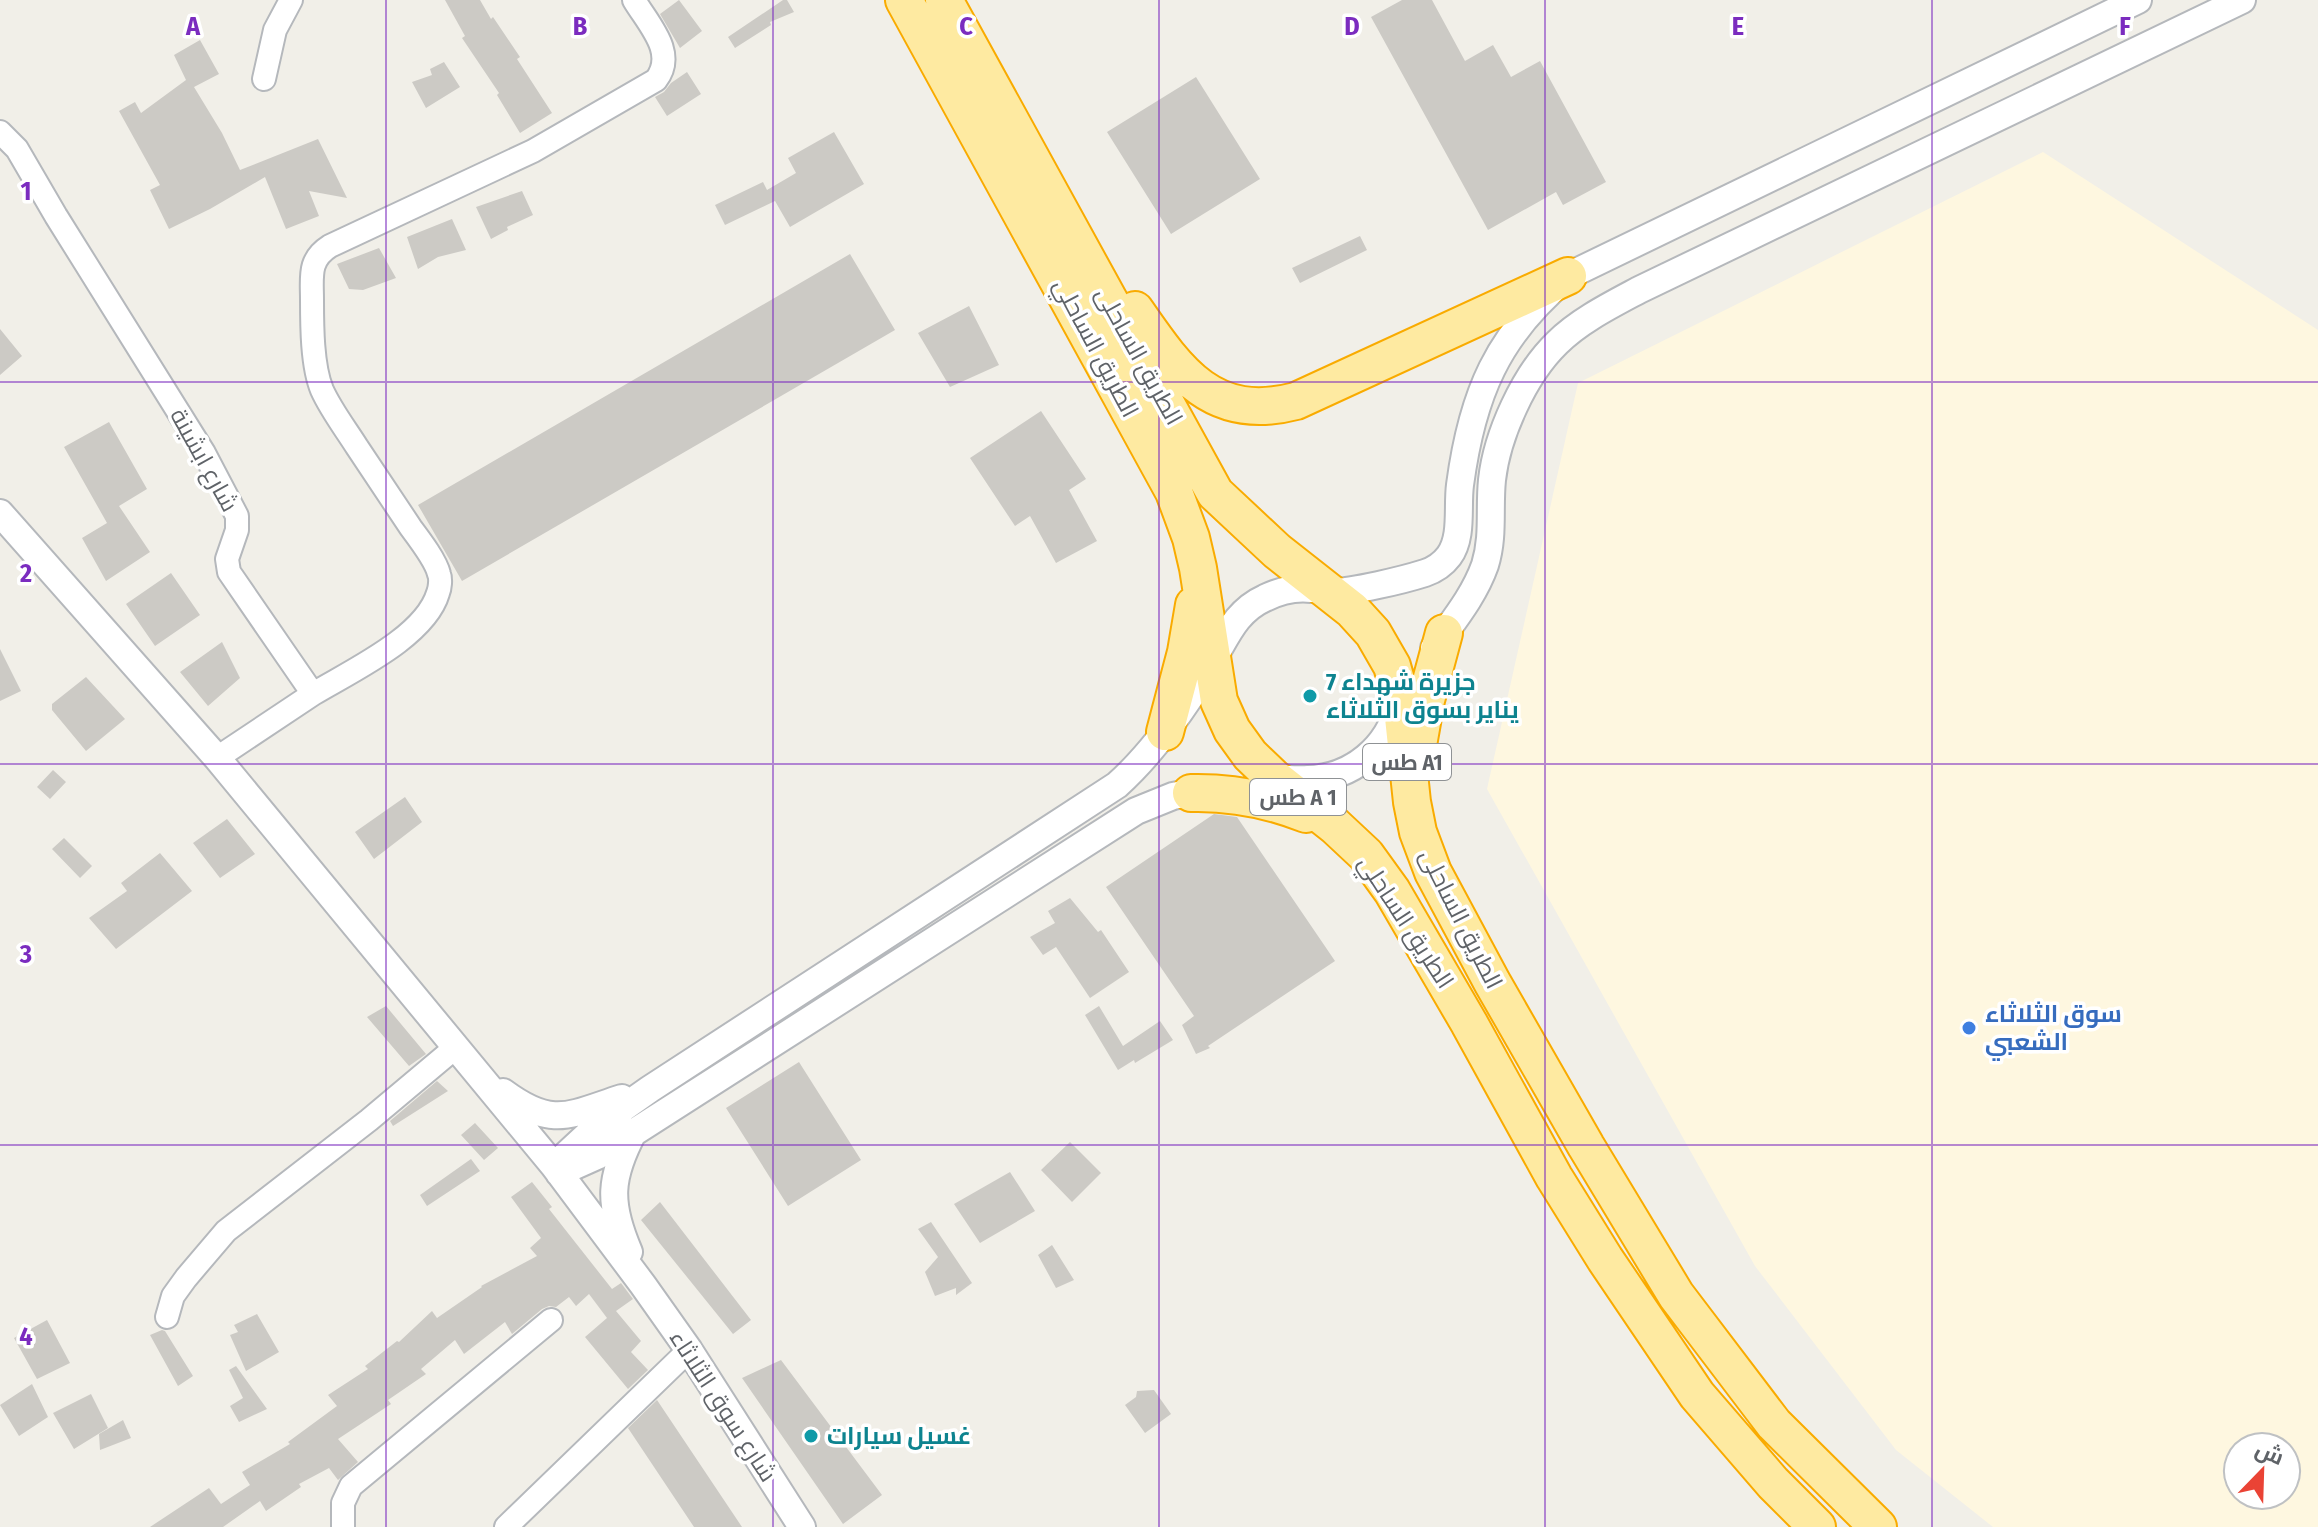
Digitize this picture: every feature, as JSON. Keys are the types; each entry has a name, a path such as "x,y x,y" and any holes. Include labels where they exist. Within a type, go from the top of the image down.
{"highway":[{"name":"الطريق الساحلي","path":"904,0 1174,492 1198,568 1219,701 1232,730 1250,755 1274,778 1366,855 1392,891 1554,1177 1605,1259 1697,1395 1773,1483 1817,1527"},
{"name":"الطريق الساحلى","path":"944,0 1215,493 1277,551 1352,610 1373,633 1392,666 1401,698 1412,802 1418,832 1433,872 1586,1146 1676,1295 1774,1424 1878,1527"},
{"path":"1059,211 1092,248 1186,378 1214,396 1246,406 1263,407 1296,401 1568,276"},
{"path":"1165,732 1186,652 1198,568"},
{"path":"1412,802 1424,711 1444,633"},
{"path":"1191,793 1221,792 1271,801 1335,826"}],"street":[{"path":"264,79 275,30 291,0"},
{"path":"217,758 377,656 412,630 430,611 439,590 439,574 424,546 333,411 321,386 312,311 315,260 330,246 533,151 656,80 663,71 664,49 634,0"},
{"path":"556,1170 581,1139 650,1089 1117,785 1155,747 1213,660 1236,619 1263,598 1295,589 1329,592 1375,585 1425,573 1449,557 1457,539 1460,488 1469,429 1484,383 1520,323 1568,276 2138,0"},
{"path":"556,1170 585,1163 1136,811 1173,796 1237,782 1328,777 1363,761 1388,733 1401,698 1473,592 1486,561 1492,523 1492,480 1503,436 1531,377 1557,343 1598,313 1639,290 2242,0"},
{"name":"شارع ابشينة","path":"0,132 17,149 204,453 237,516 237,530 227,559 229,572 313,694"},
{"path":"0,513 217,758 481,1075 643,1285"},
{"path":"167,1317 173,1296 226,1231 369,1120 456,1047"},
{"path":"481,1075 519,1104 549,1115 580,1113 650,1089"},
{"path":"634,1131 619,1163 613,1197 621,1234 643,1285"},
{"name":"شارع سوق الثلاثاء","path":"643,1285 689,1350 802,1527"},
{"path":"343,1527 343,1503 351,1486 551,1320"},
{"path":"506,1527 689,1350"}],"shaded area":[{"name":"سوق الثلاثاء الشعبي","path":"2043,152 2318,330 2318,1527 1993,1527 1896,1450 1755,1266 1487,789 1578,383"}],"building":[{"path":"445,0 480,0 520,57 517,59 552,113 520,133 497,95 499,93 462,38 465,36"},
{"path":"679,0 702,31 680,48 660,14"},
{"path":"787,0 794,12 770,22 771,25 735,48 728,37"},
{"path":"1402,0 1432,0 1465,61 1493,45 1511,77 1540,61 1606,182 1563,205 1556,192 1488,230 1371,17"},
{"path":"200,40 219,74 194,87 240,170 318,139 347,198 309,191 319,216 286,229 265,177 169,229 150,190 160,185 119,111 135,102 141,113 186,80 174,55"},
{"path":"444,62 460,87 426,108 412,82 432,75 430,69"},
{"path":"687,72 701,94 667,116 655,97"},
{"path":"1196,77 1260,179 1171,234 1107,132"},
{"path":"834,132 864,184 790,227 775,201 725,225 715,205 763,182 767,190 796,173 788,158"},
{"path":"522,191 533,215 507,227 508,230 491,239 476,207"},
{"path":"452,219 466,250 438,257 418,269 407,237"},
{"path":"1360,236 1367,250 1300,283 1292,268"},
{"path":"379,248 396,278 363,290 349,289 337,264"},
{"path":"850,254 895,330 462,581 418,505"},
{"path":"969,306 999,365 950,387 918,333"},
{"path":"0,329 22,356 0,375"},
{"path":"1041,411 1086,479 1069,490 1097,541 1056,563 1030,516 1015,526 970,458"},
{"path":"109,422 147,489 119,506 150,552 106,581 82,538 107,523 64,447"},
{"path":"171,573 200,615 155,646 126,604"},
{"path":"222,642 240,678 208,706 180,672"},
{"path":"0,649 21,691 0,701"},
{"path":"86,677 125,719 86,751 52,710 52,704"},
{"path":"53,770 66,782 50,799 37,787"},
{"path":"405,797 422,822 374,859 355,832"},
{"path":"1214,814 1237,817 1335,961 1208,1046 1210,1048 1196,1054 1182,1025 1194,1016 1106,887"},
{"path":"227,819 255,854 220,878 193,843"},
{"path":"64,838 92,866 80,878 52,849"},
{"path":"160,853 192,891 116,949 89,918 127,891 121,883"},
{"path":"1070,898 1098,932 1101,930 1129,972 1090,998 1056,947 1043,955 1030,937 1055,923 1048,911"},
{"path":"386,1006 426,1054 409,1066 367,1017"},
{"path":"1099,1006 1123,1046 1160,1021 1173,1040 1118,1070 1085,1015"},
{"path":"799,1062 861,1160 788,1206 726,1108"},
{"path":"437,1081 448,1091 393,1126 390,1121"},
{"path":"475,1123 498,1148 484,1160 461,1135"},
{"path":"1070,1142 1101,1173 1072,1202 1041,1170"},
{"path":"471,1159 480,1171 427,1206 420,1195"},
{"path":"1010,1172 1035,1211 980,1243 954,1204"},
{"path":"532,1182 552,1207 549,1209 612,1289 621,1283 633,1299 616,1311 641,1341 631,1352 648,1370 628,1389 585,1337 607,1318 589,1294 576,1306 569,1297 556,1307 542,1309 512,1334 505,1322 464,1354 455,1340 421,1369 426,1374 388,1400 391,1404 338,1439 358,1462 338,1480 329,1468 299,1484 301,1487 266,1511 260,1501 223,1527 150,1527 209,1488 221,1504 250,1485 242,1472 290,1444 288,1442 337,1406 328,1395 368,1369 365,1366 399,1342 432,1311 437,1318 481,1286 537,1256 530,1248 541,1238 511,1197"},
{"path":"660,1202 751,1320 733,1334 641,1220"},
{"path":"931,1222 972,1283 956,1295 956,1288 935,1296 925,1272 938,1257 918,1229"},
{"path":"1052,1245 1074,1280 1056,1288 1038,1255"},
{"path":"257,1314 279,1352 246,1371 230,1335 238,1332 234,1325"},
{"path":"47,1320 70,1363 37,1379 14,1338"},
{"path":"162,1330 193,1376 178,1386 150,1335"},
{"name":"غسيل سيارات","path":"781,1360 882,1495 843,1524 742,1378"},
{"path":"236,1366 267,1409 239,1422 230,1406 243,1398 229,1370"},
{"path":"32,1384 48,1417 19,1436 0,1405"},
{"path":"1154,1390 1171,1414 1145,1433 1125,1405 1136,1397 1137,1391"},
{"path":"91,1394 108,1428 74,1449 53,1413"},
{"path":"657,1400 742,1527 694,1527 628,1428"},
{"path":"123,1420 131,1438 100,1450 99,1434"}],"place":[{"name":"جزيرة شهداء 7 يناير بسوق الثلاثاء","path":"1310,696"},
{"name":"سوق الثلاثاء الشعبي","path":"1969,1028"},
{"name":"غسيل سيارات","path":"811,1436"}]}
